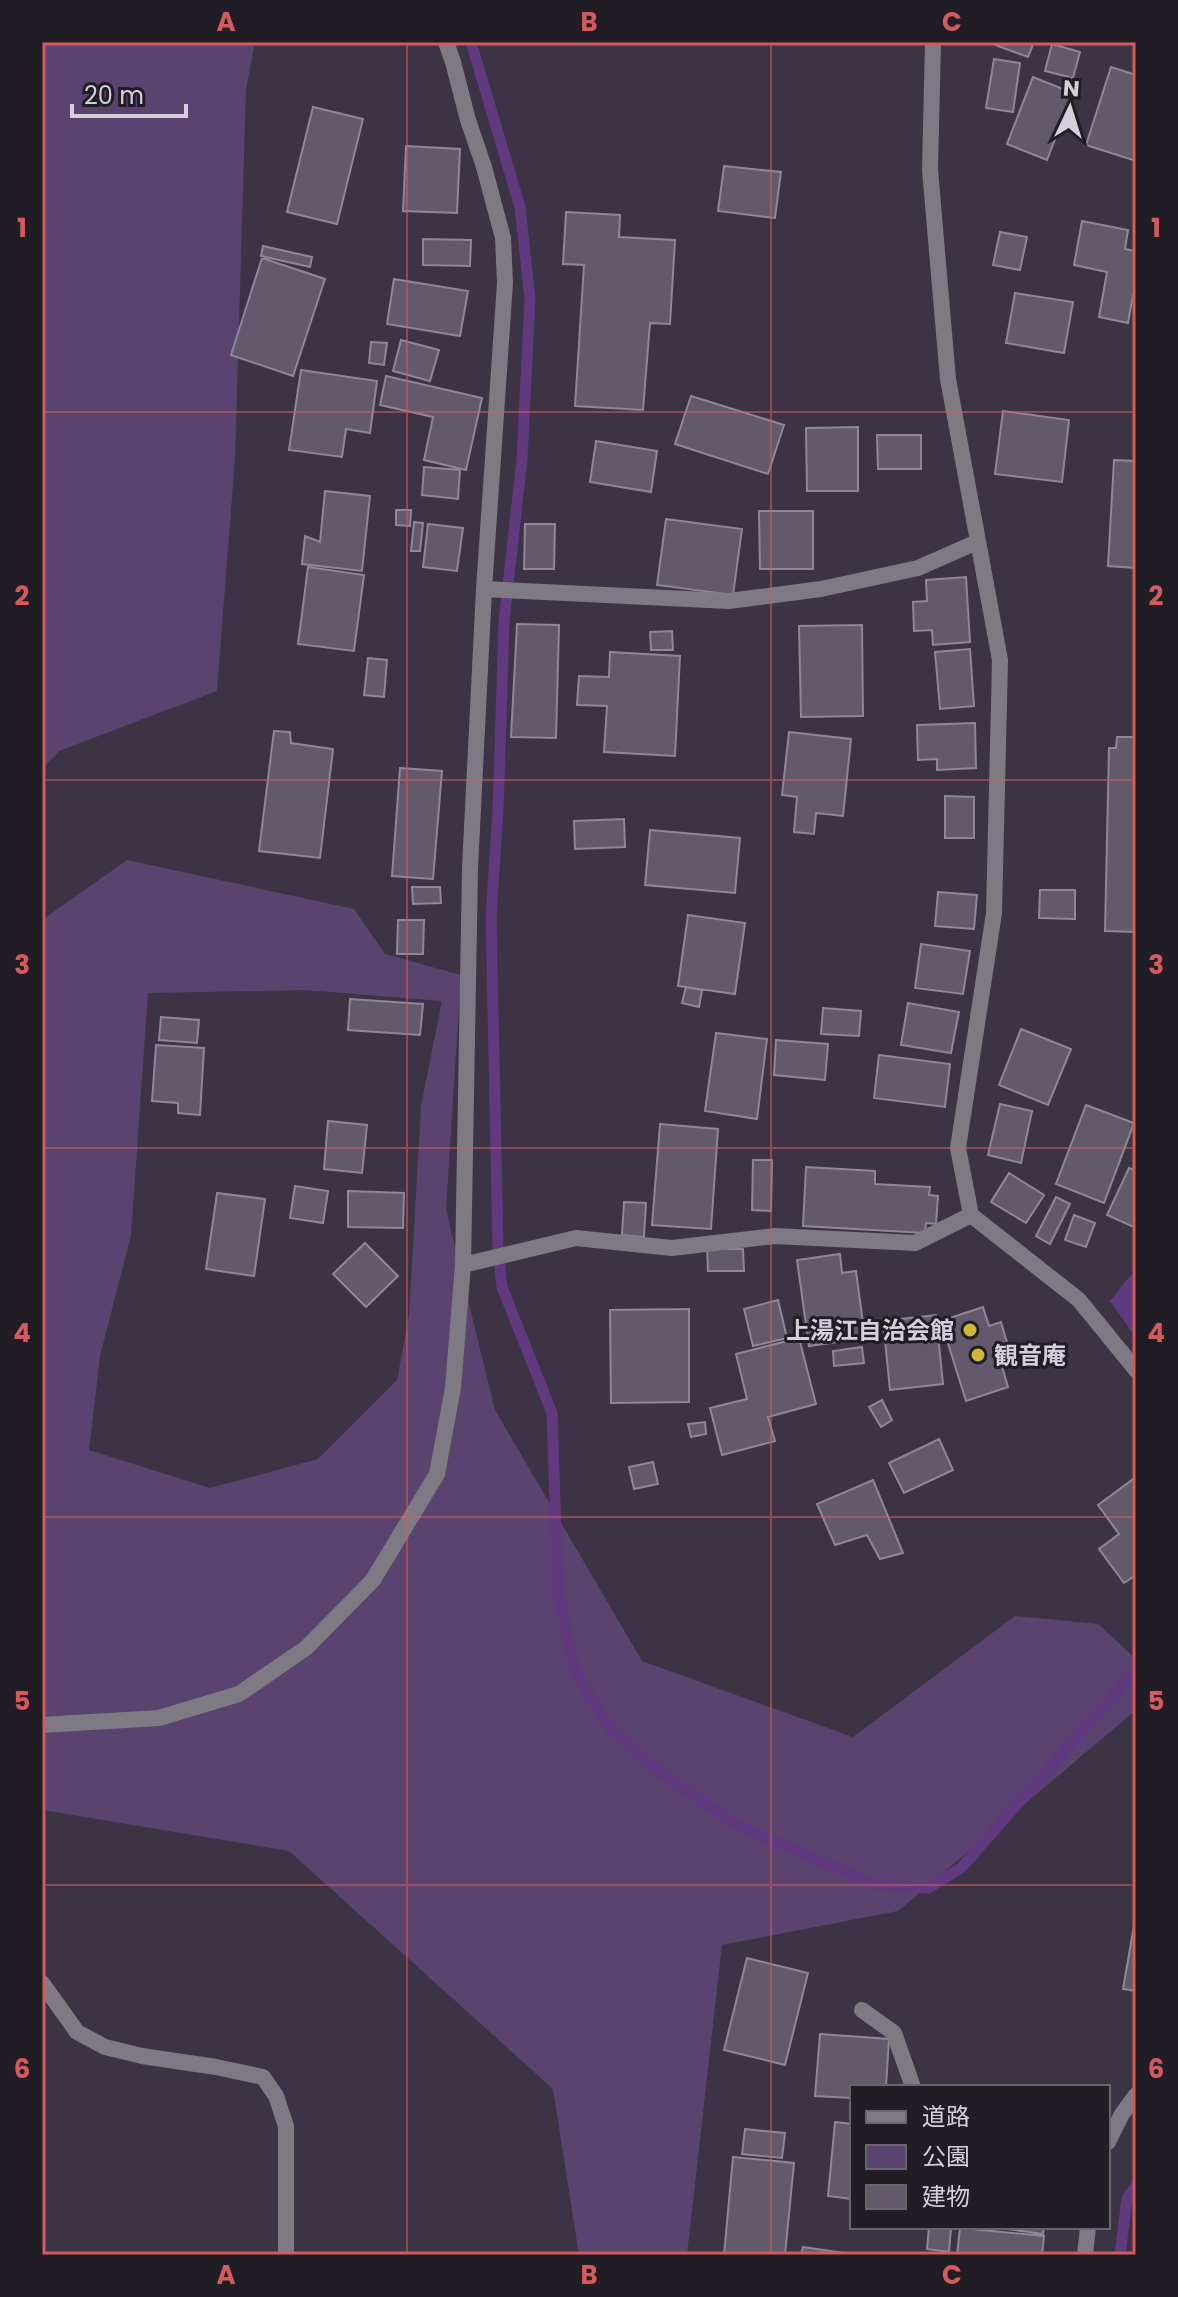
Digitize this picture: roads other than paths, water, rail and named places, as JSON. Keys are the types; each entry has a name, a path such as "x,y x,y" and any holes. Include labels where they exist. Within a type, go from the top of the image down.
{"street":[{"path":"42,1725 159,1718 239,1694 306,1648 373,1580 437,1474 453,1388 463,1265 470,868 491,590 505,283 503,238 446,42"},
{"path":"933,42 930,170 946,364 1000,660 994,913 958,1148 971,1215 1079,1300 1136,1370"},
{"path":"491,590 729,601 821,589 918,568 977,542"},
{"path":"463,1265 576,1238 672,1248 775,1236 915,1243 971,1215"},
{"path":"42,1983 77,2032 105,2047 263,2077 276,2096 286,2126 286,2255"},
{"path":"862,2010 894,2033 912,2085"},
{"path":"1110,2138 1136,2095"},
{"path":"1085,2255 1088,2229"}],"waterway":[{"path":"471,42 520,207 530,299 522,459 504,621 491,916 498,1247 502,1287 552,1413 558,1589 574,1669 610,1729 660,1772 735,1824 874,1884 928,1888 961,1868 1136,1670"},
{"path":"1120,2255 1127,2198 1136,2186"}],"place":[{"name":"上湯江自治会館","path":"970,1330"},
{"name":"観音庵","path":"978,1355"}]}
